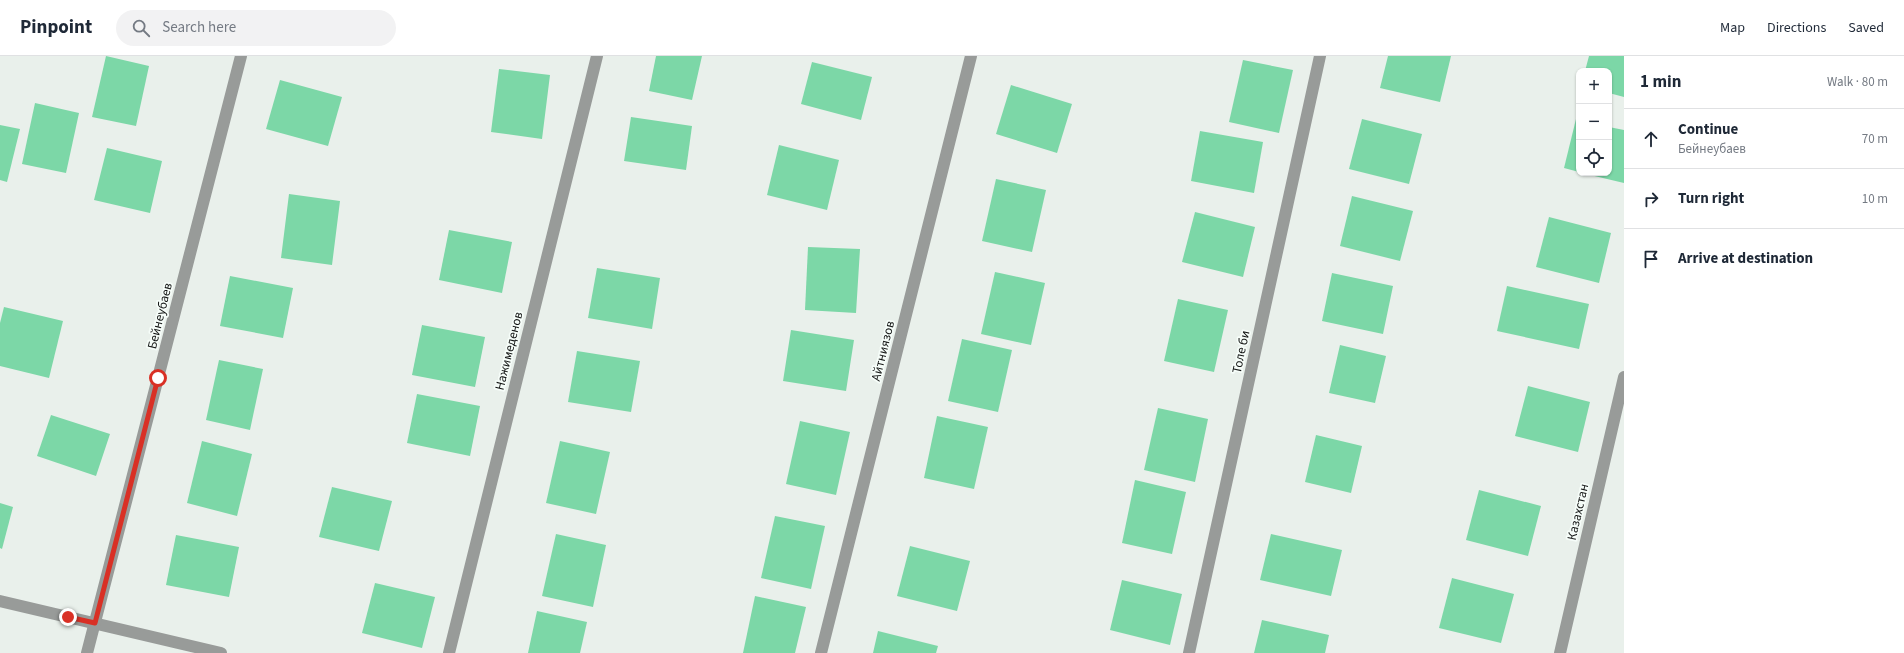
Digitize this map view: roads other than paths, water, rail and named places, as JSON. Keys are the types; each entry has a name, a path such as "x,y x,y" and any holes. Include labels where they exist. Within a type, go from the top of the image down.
{"street":[{"name":"Бейнеубаев","path":"88,653 241,56"},
{"name":"Нажимеденов","path":"449,653 597,56"},
{"name":"Айтниязов","path":"821,653 972,56"},
{"name":"Толе би","path":"1189,653 1320,56"},
{"name":"Казахстан","path":"1560,653 1624,377"},
{"path":"0,601 221,653"}]}
